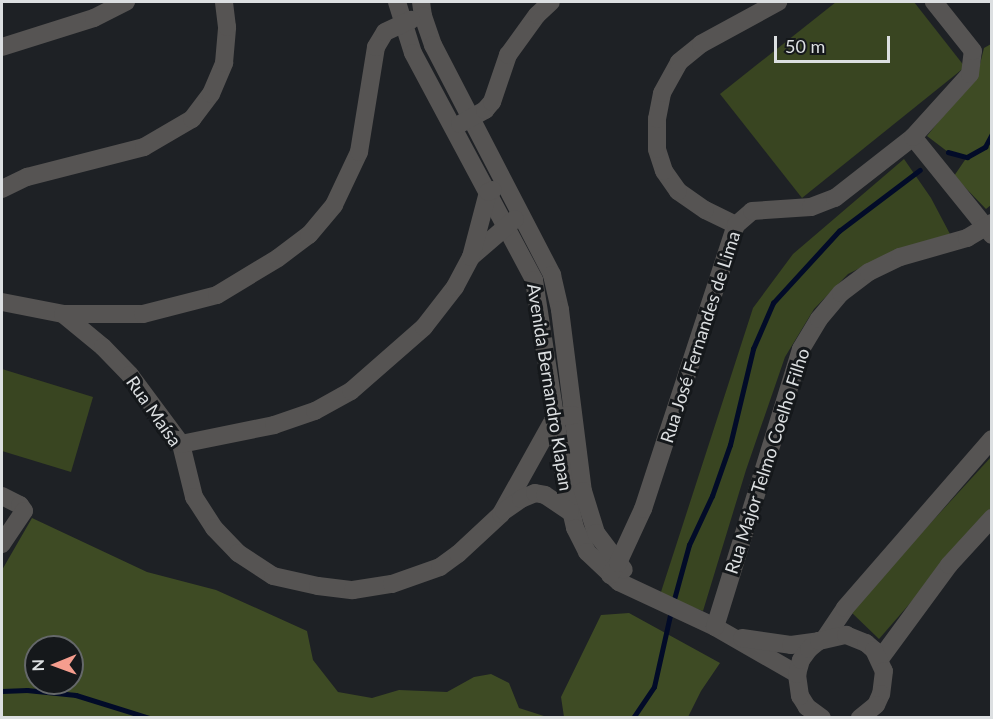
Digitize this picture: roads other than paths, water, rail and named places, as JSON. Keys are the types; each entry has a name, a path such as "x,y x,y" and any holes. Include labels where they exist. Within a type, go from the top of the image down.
{"street":[{"path":"2,47 94,18 126,2"},
{"path":"2,189 27,177 144,147 192,119 211,94 224,63 227,27 224,2"},
{"name":"Avenida Bernandro Klapan","path":"397,2 401,22 413,53 488,192 514,220 552,275 560,310 570,512 587,552 614,569 646,594 715,628 797,674"},
{"path":"453,128 485,110 492,102 508,55 537,15 551,2"},
{"path":"736,225 705,210 678,191 664,171 657,149 657,119 663,88 679,62 701,44 778,2"},
{"name":"Rua José Fernandes de Lima","path":"614,569 635,527 736,225 752,211 822,205 913,137 970,74 973,51 934,2"},
{"path":"63,314 143,314 217,296 309,235 334,205 359,152 376,47 385,32 422,9"},
{"name":"Avenida Bernandro Klapan","path":"422,9 433,45 469,119 505,183 514,220"},
{"path":"913,137 990,228"},
{"path":"181,444 273,425 315,411 351,391 424,327 455,287 471,257 488,192 505,183"},
{"path":"471,257 514,220"},
{"name":"Rua Major Telmo Coelho Filho","path":"715,628 801,349 819,319 841,293 869,272 900,257 967,238 990,228"},
{"name":"Rua Maísa","path":"2,302 63,314 103,347 130,375 181,444 194,497 214,528 238,553 273,576 318,586 353,590 392,584 426,574 458,554 501,514 564,416"},
{"name":"Avenida Bernandro Klapan","path":"564,416 596,533 614,569"},
{"path":"797,717 800,696 797,674 808,649 822,639 845,608 992,439"},
{"path":"501,514 521,499 535,494 545,495 570,512"},
{"path":"2,496 20,505 24,511 2,544"},
{"path":"864,716 881,694 884,677 880,659 949,565 992,518"},
{"path":"596,533 620,535 635,527"},
{"name":"Avenida Bernandro Klapan","path":"715,628 791,645 846,635 856,638 874,650 880,659"},
{"path":"800,696 807,707 822,717"}],"waterway":[{"path":"948,152 967,157 985,147 992,134"},
{"path":"673,603 689,545 712,496 730,445 753,349 773,303 839,231 920,170"},
{"path":"633,718 654,687 671,611"},
{"path":"2,691 27,690 76,695 150,718"}]}
